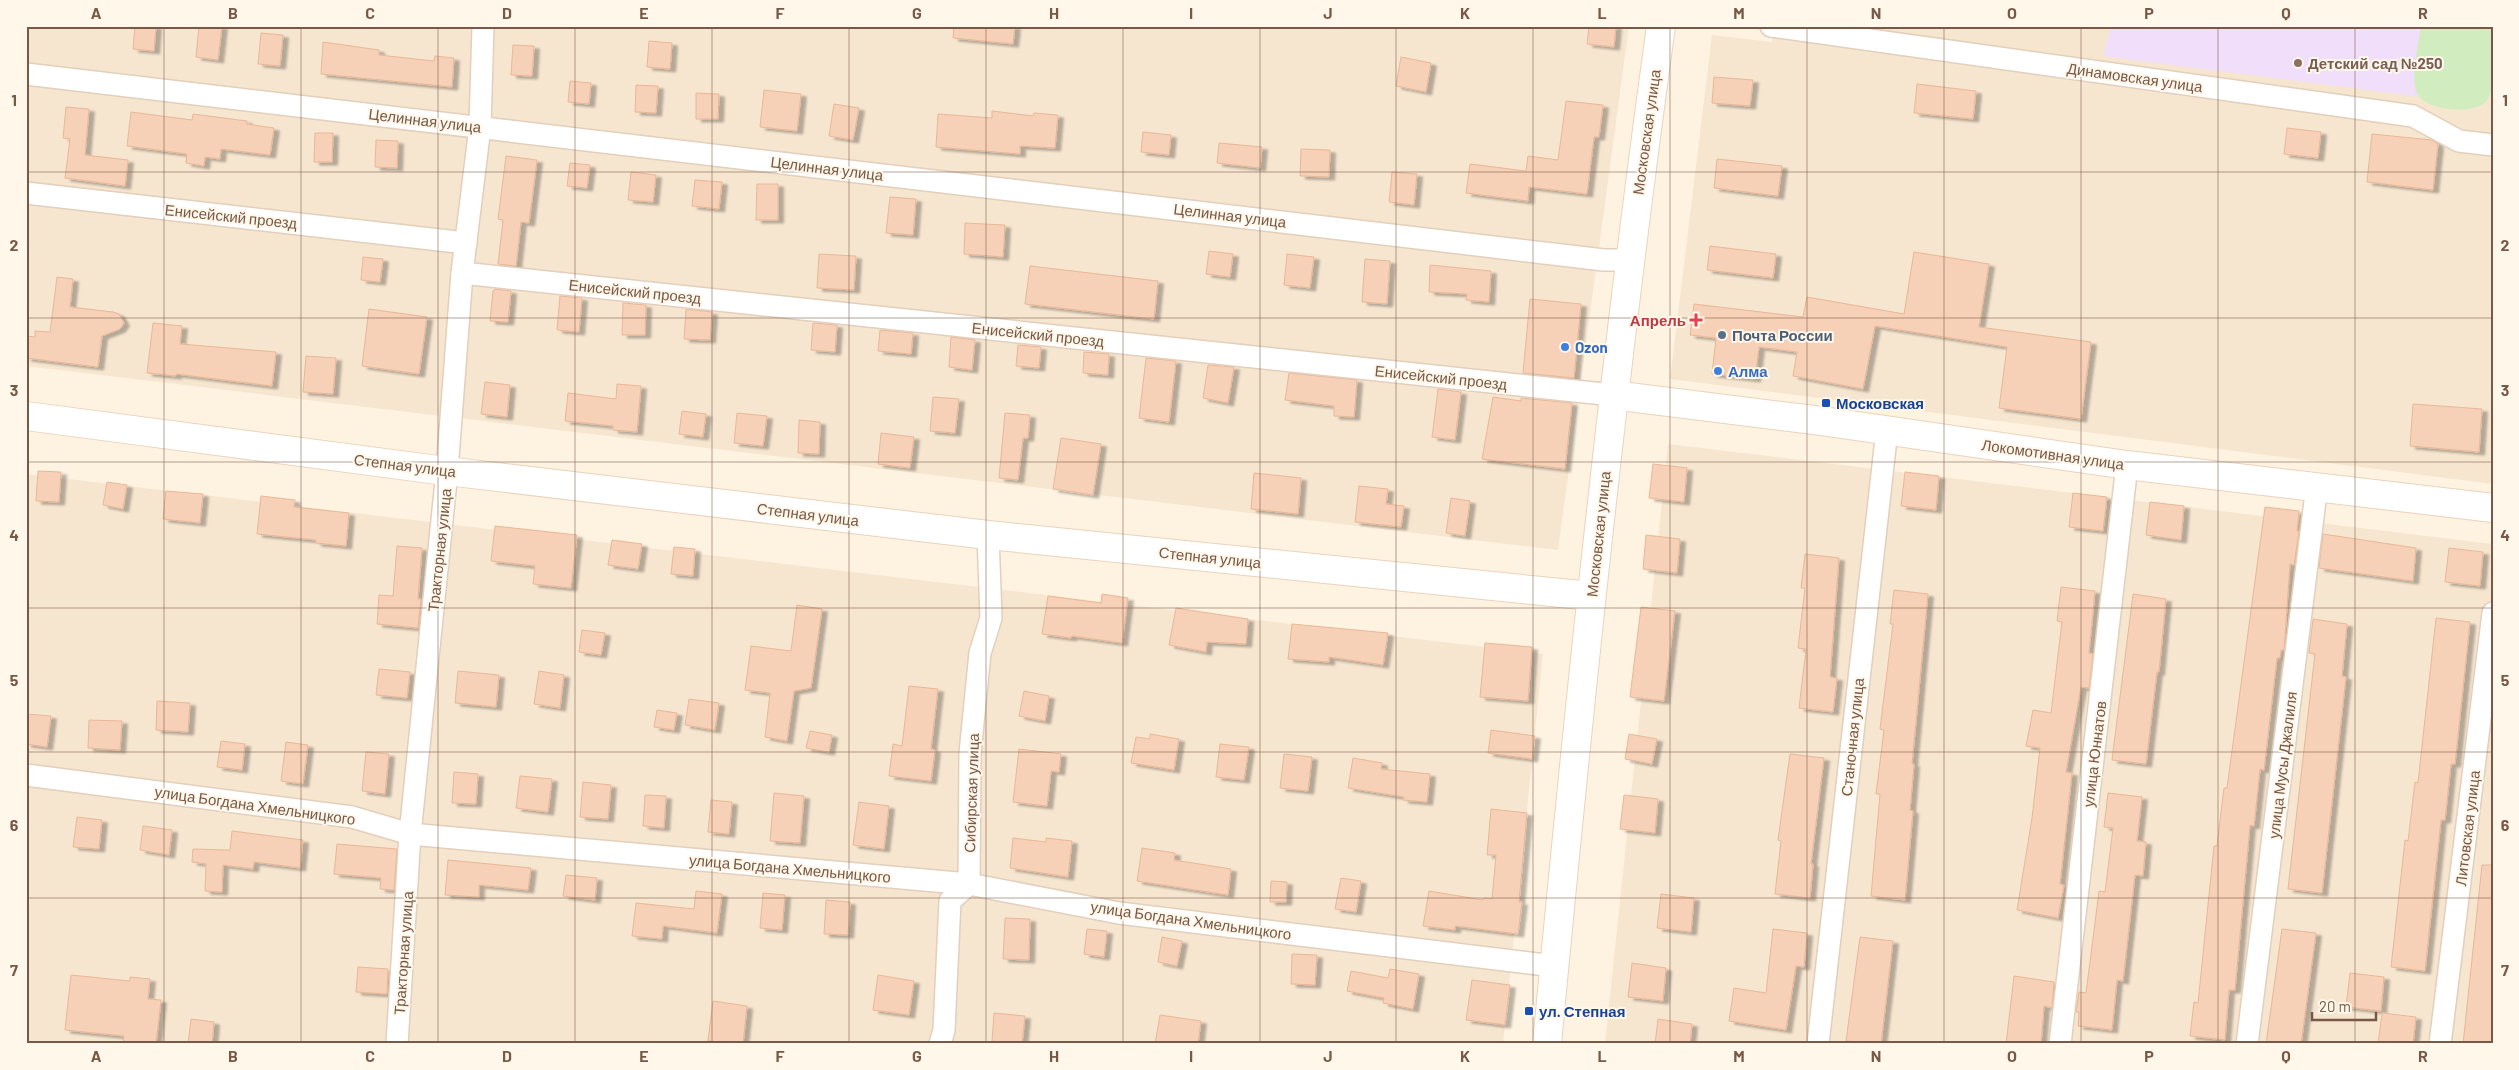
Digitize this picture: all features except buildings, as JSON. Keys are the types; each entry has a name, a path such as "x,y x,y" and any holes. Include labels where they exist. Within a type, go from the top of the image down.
{"street":[{"name":"Тракторная улица","path":"397,1044 410,834 447,471 462,273 480,127 483,26"},
{"name":"Московская улица","path":"1547,1044 1591,596 1613,395 1629,260 1661,26"},
{"name":"Динамовская улица","path":"1771,26 2412,116 2459,141 2493,145"},
{"name":"Целинная улица","path":"26,74 1604,260 1629,260"},
{"name":"Енисейский проезд","path":"26,193 466,242"},
{"name":"Енисейский проезд","path":"462,273 1613,395"},
{"name":"Локомотивная улица","path":"1613,395 1887,430 2127,465 2493,508"},
{"name":"Степная улица","path":"26,416 447,471 988,535 1591,596"},
{"name":"Станочная улица","path":"1818,1044 1887,430"},
{"name":"улица Юннатов","path":"2060,1044 2127,465"},
{"name":"улица Мусы Джалиля","path":"2247,1044 2317,486"},
{"name":"Сибирская улица","path":"969,884 970,753 980,653 991,618 988,535"},
{"name":"Литовская улица","path":"2440,1044 2493,613"},
{"name":"улица Богдана Хмельницкого","path":"26,776 352,817 410,834 969,884 1120,913 1554,966"},
{"path":"940,1044 944,1030 950,901 969,884"}],"shaded area":[{"path":"26,26 1629,26 1558,550 26,366"},
{"path":"1775,26 2493,26 2493,484 1670,379 1712,35 1772,42"},
{"name":"Детский сад №250","path":"2111,26 2493,26 2438,99 2103,56"},
{"path":"1668,444 2493,544 2493,1044 1605,1044"},
{"path":"26,474 1543,654 1503,1044 26,1044"}],"green space":[{"path":"2421,26 2493,26 2495,63 2493,82 2488,99 2474,108 2453,109 2431,105 2418,95 2415,88 2414,71"}],"place":[{"name":"Детский сад №250","path":"2298,63"},
{"name":"Апрель","path":"1696,320"},
{"name":"Почта России","path":"1722,335"},
{"name":"Ozon","path":"1565,347"},
{"name":"Алма","path":"1718,371"},
{"name":"Московская","path":"1826,403"},
{"name":"ул. Степная","path":"1529,1011"}]}
